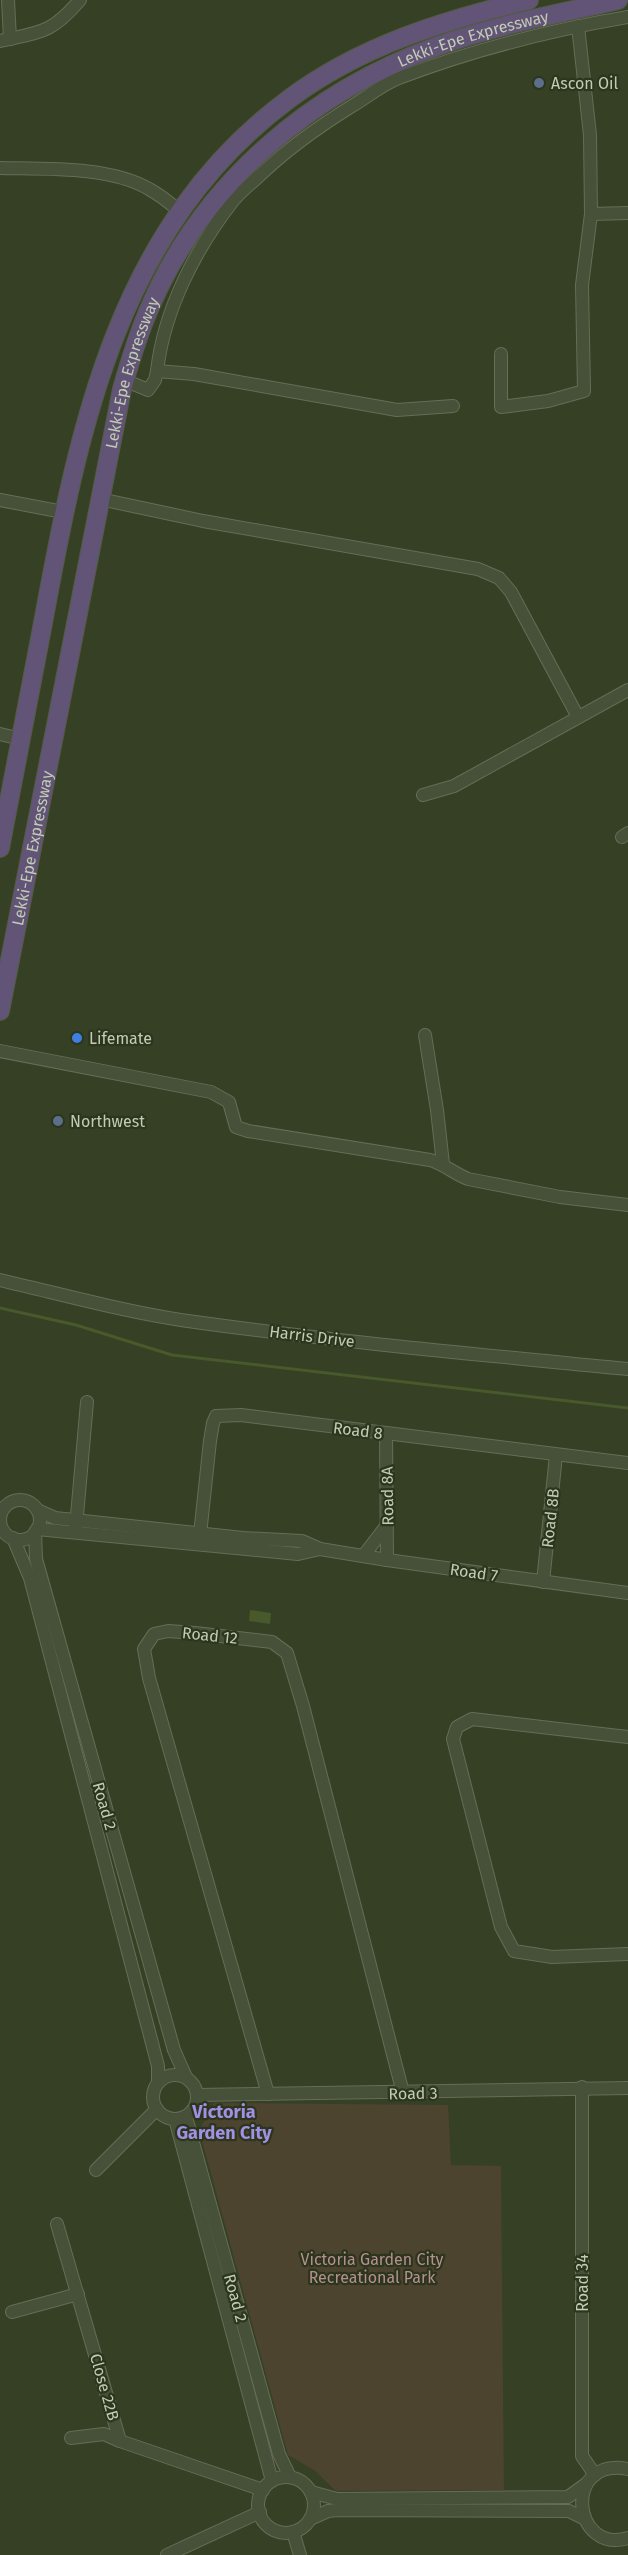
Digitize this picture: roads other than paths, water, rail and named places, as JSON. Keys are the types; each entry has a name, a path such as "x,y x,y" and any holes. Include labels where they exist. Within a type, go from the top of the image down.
{"highway":[{"name":"Lekki-Epe Expressway","path":"0,848 63,512 93,402 127,303 144,268 180,210 214,167 238,142 289,98 319,79 405,35 494,4 529,0"},
{"name":"Lekki-Epe Expressway","path":"0,1011 117,408 124,380 150,305 188,238 213,201 264,148 303,117 342,91 436,47 475,34 618,0"},
{"path":"93,402 117,408"}],"street":[{"path":"8,0 5,40 39,34 51,28 80,0"},
{"path":"124,380 148,390 155,380 163,334 179,290 204,245 233,201 280,156 312,130 397,79 508,44 578,26 628,17"},
{"path":"501,354 501,406 548,402 584,391 582,285 591,214 590,135 578,26"},
{"path":"0,168 114,175 148,188 180,210"},
{"path":"591,214 628,213"},
{"path":"156,371 194,374 397,410 453,406"},
{"path":"100,499 202,521 478,569 499,578 511,592 578,717"},
{"path":"0,500 63,512"},
{"path":"423,795 454,786 628,690"},
{"path":"0,734 21,739"},
{"path":"424,1035 438,1110 443,1164"},
{"path":"0,1051 211,1092 230,1102 236,1127 248,1131 443,1164 459,1176 468,1179 560,1197 628,1205"},
{"name":"Harris Drive","path":"0,1280 122,1309 194,1322 368,1343 628,1369"},
{"path":"76,1526 87,1402"},
{"name":"Road 8","path":"200,1538 210,1441 216,1416 241,1415 628,1462"},
{"name":"Road 8A","path":"386,1433 387,1560"},
{"name":"Road 8B","path":"543,1582 556,1455"},
{"path":"20,1500 32,1505 36,1510 39,1520 36,1531 25,1539 13,1538 1,1528 1,1510 7,1505 20,1500"},
{"name":"Road 7","path":"36,1510 76,1526"},
{"path":"364,1555 387,1525"},
{"name":"Road 7","path":"36,1531 76,1526 242,1543 302,1541 320,1549 387,1560 628,1593"},
{"name":"Road 2","path":"36,1531 36,1559 174,2050 186,2077"},
{"name":"Road 2","path":"13,1538 30,1578 158,2066 158,2082"},
{"name":"Road 12","path":"268,2094 149,1678 144,1649 154,1634 168,1631 272,1642 287,1653 403,2093"},
{"path":"628,1737 472,1719 456,1726 453,1739 501,1927 514,1951 552,1957 628,1954"},
{"path":"171,2075 186,2077 196,2088 198,2095 194,2109 181,2118 168,2118 157,2109 153,2096 158,2082 171,2075"},
{"name":"Road 34","path":"582,2087 582,2456 590,2479"},
{"name":"Road 3","path":"198,2095 628,2088"},
{"path":"96,2170 157,2109"},
{"name":"Road 2","path":"181,2118 238,2329 272,2481"},
{"name":"Close 22B","path":"57,2224 120,2441 263,2490"},
{"path":"12,2312 78,2294"},
{"name":"Road 2","path":"238,2329 279,2454 290,2477"},
{"path":"71,2438 104,2434 120,2441"},
{"path":"311,2492 314,2510 310,2519 304,2526 293,2532 278,2531 270,2527 260,2512 259,2503 263,2490 272,2481 290,2477 298,2480 311,2492 338,2499 568,2497 606,2469 618,2467 628,2469"},
{"path":"590,2479 582,2496 581,2508 585,2520 591,2529 601,2536 612,2540 628,2538"},
{"path":"310,2519 328,2511 395,2510 568,2511 585,2520"},
{"path":"167,2555 260,2512"},
{"path":"293,2532 300,2555"}],"waterway":[{"path":"0,1308 76,1325 172,1355 628,1408"}],"place":[{"name":"Ascon Oil","path":"539,83"},
{"name":"Lifemate","path":"77,1038"},
{"name":"Northwest","path":"58,1121"}],"district":[{"name":"Victoria Garden City","path":"224,2122"}],"park label":[{"name":"Victoria Garden City Recreational Park","path":"372,2268"}]}
